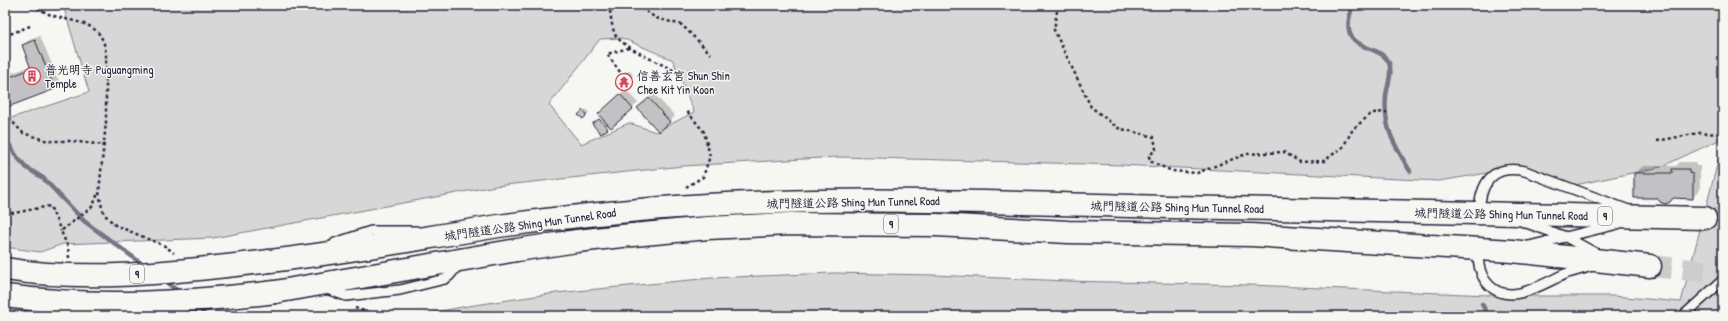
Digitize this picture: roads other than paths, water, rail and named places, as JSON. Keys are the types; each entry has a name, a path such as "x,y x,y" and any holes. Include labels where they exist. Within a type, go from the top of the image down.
{"highway":[{"name":"城門隧道公路 Shing Mun Tunnel Road","path":"5,269 44,273 106,275 181,270 270,262 315,256 446,235 613,212 662,208 817,201 930,200 1505,215 1705,218"},
{"name":"城門隧道公路 Shing Mun Tunnel Road","path":"5,296 64,301 140,303 205,299 275,292 463,259 622,236 708,228 833,224 936,225 1068,232 1251,235 1512,250 1650,266"}],"lane":[{"path":"1480,202 1483,190 1490,179 1498,172 1513,169 1554,182 1646,217"},
{"path":"1505,215 1566,237 1611,261"},
{"path":"1512,250 1646,217"},
{"path":"1478,258 1480,270 1488,284 1501,293 1511,295 1523,292 1567,273 1611,261"},
{"path":"1683,316 1723,280"}],"waterway":[{"path":"1353,5 1349,21 1349,32 1354,40 1384,56 1389,63 1390,71 1386,96 1386,117 1391,135 1410,171"},
{"path":"5,138 17,157 27,168 43,178 84,221 145,266"},
{"path":"163,280 181,293"},
{"path":"1482,304 1488,316"},
{"path":"198,307 206,316"}],"tunnel":[{"path":"1705,218 1723,218"},
{"path":"1650,266 1723,273"}],"place":[{"name":"普光明寺 Puguangming Temple","path":"32,76"},
{"name":"信善玄宮 Shun Shin Chee Kit Yin Koon","path":"624,82"}]}
